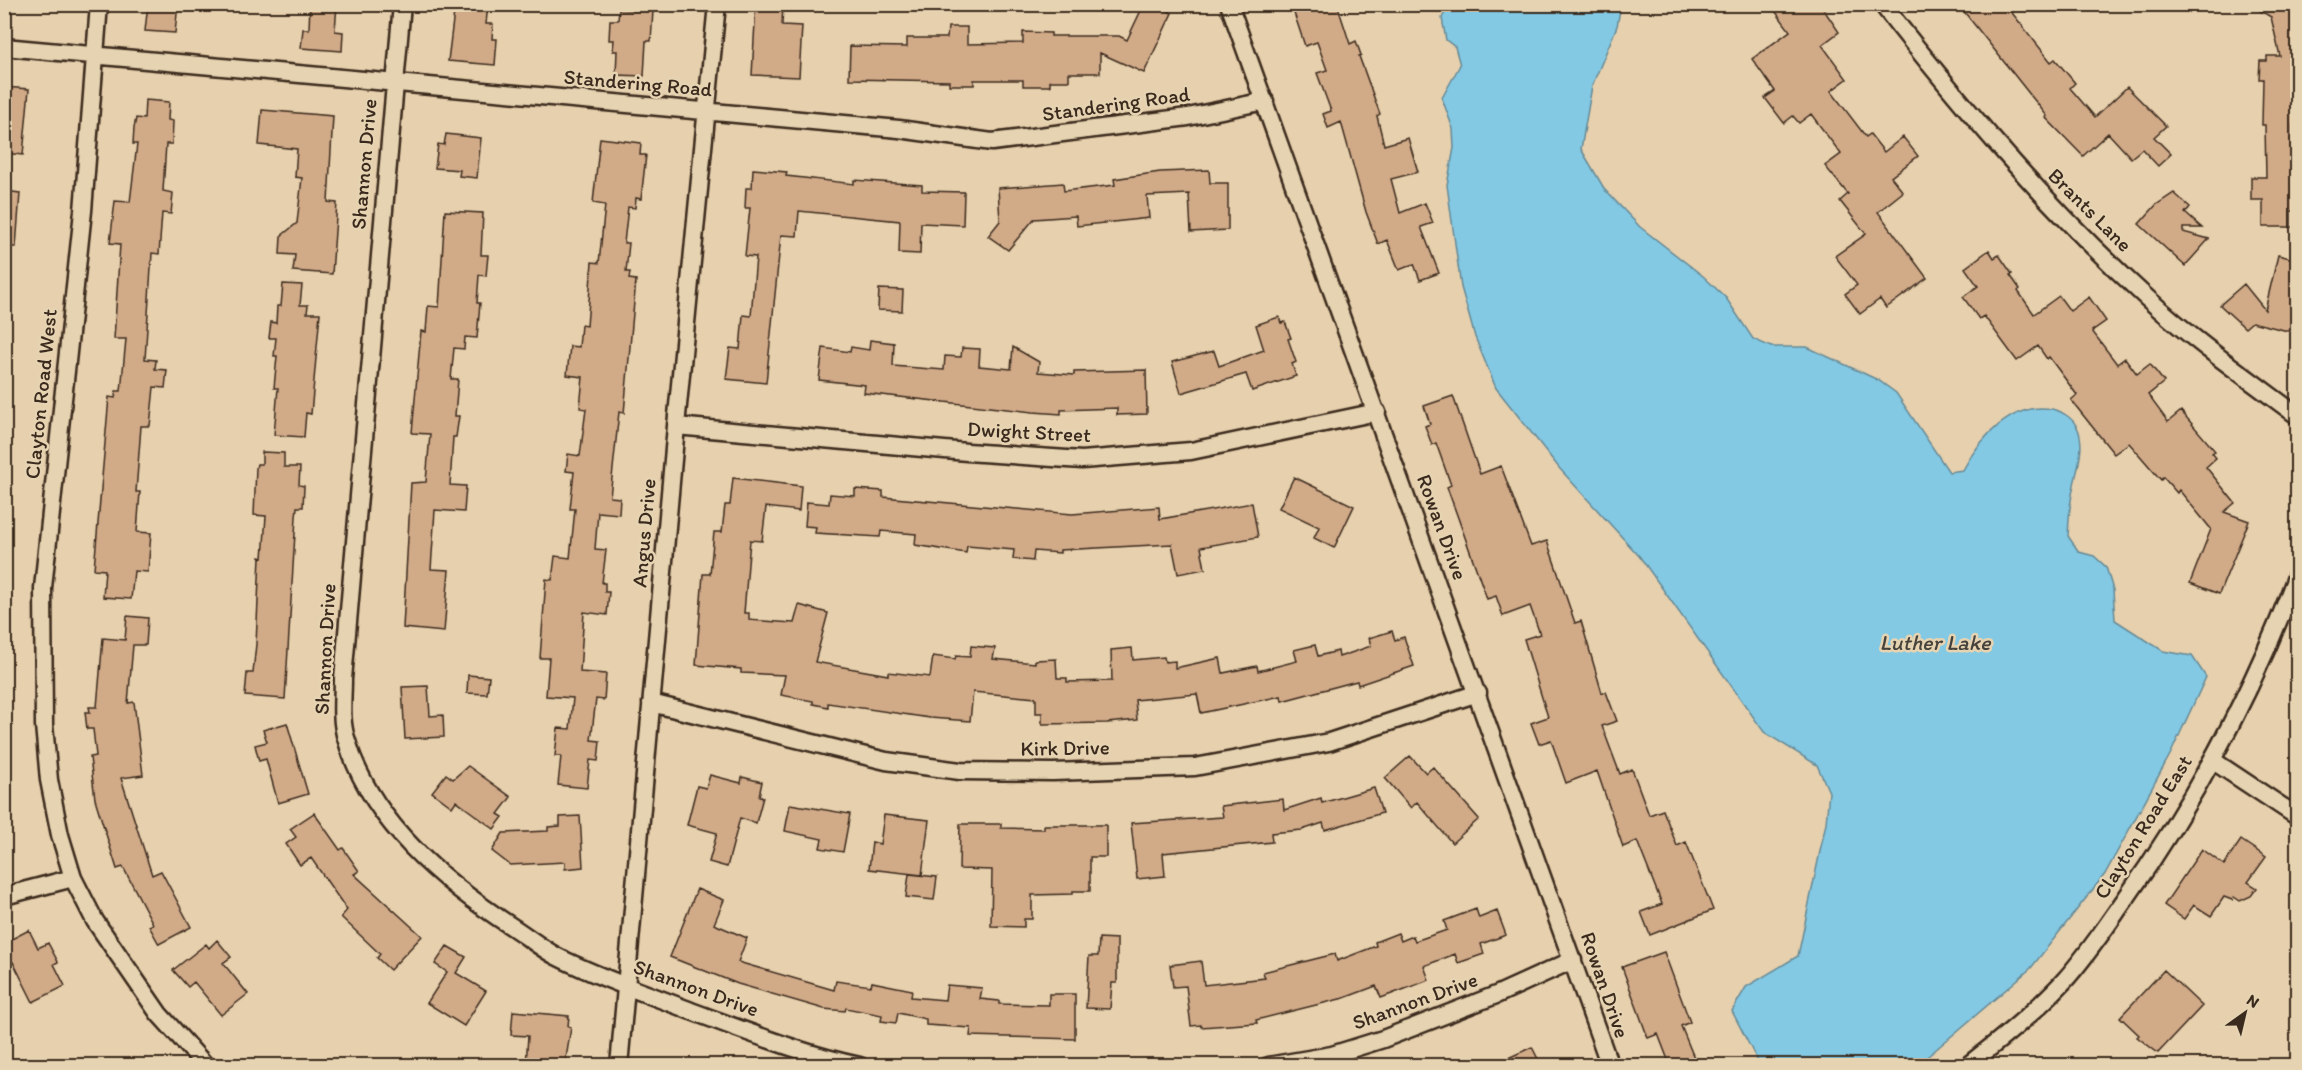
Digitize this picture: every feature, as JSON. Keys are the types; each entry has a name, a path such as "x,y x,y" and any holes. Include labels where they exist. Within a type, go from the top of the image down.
{"street":[{"name":"Clayton Road West","path":"99,4 83,211 43,588 44,725 49,780 60,834 73,878 94,921 159,1014 206,1065"},
{"name":"Shannon Drive","path":"402,4 343,679 342,716 345,738 362,778 399,833 432,867 484,909 556,955 625,986 830,1059 860,1065"},
{"name":"Angus Drive","path":"619,1065 676,426 717,4"},
{"name":"Rowan Drive","path":"1229,4 1610,1065"},
{"name":"Brants Lane","path":"1882,4 1955,98 2050,205 2148,299 2298,416"},
{"name":"Standering Road","path":"4,47 899,129 992,142 1188,117 1265,101"},
{"name":"Dwight Street","path":"676,426 967,452 1082,459 1191,452 1377,412"},
{"name":"Clayton Road East","path":"1967,1065 2063,982 2152,861 2227,733 2283,611 2298,572"},
{"name":"Kirk Drive","path":"651,703 886,761 960,771 1053,772 1195,767 1318,744 1478,693"},
{"path":"2212,760 2298,817"},
{"path":"4,896 73,878"},
{"name":"Shannon Drive","path":"1268,1065 1332,1055 1383,1039 1496,995 1573,960"}],"water":[{"name":"Luther Lake","path":"1449,5 1621,5 1617,26 1592,86 1581,149 1605,190 1640,227 1703,276 1726,298 1753,339 1771,347 1807,347 1878,380 1896,393 1949,472 1963,470 1988,435 2011,417 2024,411 2038,408 2052,409 2069,417 2075,423 2080,435 2081,452 2070,505 2068,536 2079,552 2094,556 2106,567 2113,590 2115,620 2163,651 2192,656 2206,677 2171,753 2105,874 2031,968 1927,1057 1913,1065 1765,1065 1758,1062 1732,1011 1746,987 1798,956 1826,823 1829,792 1817,765 1764,732 1640,557 1560,469 1496,388 1475,337 1461,287 1447,185 1454,148 1453,129 1442,98 1460,65 1455,47 1446,40 1442,18"}],"building":[{"path":"148,4 178,4 175,33 145,31"},
{"path":"310,4 337,4 335,31 343,32 342,51 301,48 303,29 309,29"},
{"path":"455,4 488,4 486,24 493,24 492,39 497,39 495,65 448,61"},
{"path":"756,4 783,4 782,25 802,26 799,77 752,75"},
{"path":"1144,4 1155,4 1172,13 1144,73 1100,53 1100,73 1069,73 1069,81 1050,81 1050,86 1023,86 1023,80 974,80 974,85 949,85 949,81 849,79 850,46 907,47 907,38 947,38 948,27 967,27 967,44 1023,43 1023,32 1051,33 1051,36 1119,36 1127,40"},
{"path":"1291,4 1337,4 1350,44 1356,41 1361,55 1359,56 1380,114 1377,116 1384,145 1408,138 1418,172 1391,179 1400,213 1425,203 1433,223 1421,227 1439,273 1420,280 1414,264 1399,270 1387,240 1378,244 1366,212 1341,122 1328,128 1323,114 1331,111 1317,73 1327,70 1317,42 1305,46"},
{"path":"1770,4 1820,4 1839,32 1822,45 1847,79 1831,91 1866,137 1870,134 1884,152 1903,137 1918,156 1891,177 1903,192 1878,212 1927,278 1886,308 1880,299 1860,314 1845,294 1857,285 1835,256 1866,234 1840,201 1848,194 1825,166 1841,154 1811,114 1799,123 1793,116 1784,123 1765,98 1775,91 1752,59 1790,31"},
{"path":"1958,4 2005,4 2051,62 2055,59 2075,83 2070,88 2095,117 2127,87 2166,126 2154,137 2171,154 2158,166 2142,149 2131,158 2108,133 2083,156 2046,118 2047,116"},
{"path":"2249,4 2295,4 2298,15 2298,125 2293,125 2293,160 2297,160 2298,211 2291,211 2291,227 2263,227 2263,200 2251,200 2251,177 2266,177 2265,125 2262,125 2263,79 2259,79 2260,61 2267,61 2267,56 2280,56 2271,17"},
{"path":"619,9 653,11 651,41 646,41 644,76 616,75 617,51 613,51 614,40 609,40 610,20 618,20"},
{"path":"4,87 29,89 23,155 4,153"},
{"path":"145,100 169,102 168,120 173,121 172,144 166,144 163,191 173,193 171,214 162,213 159,254 152,253 145,359 156,360 155,369 167,370 165,388 154,387 150,426 141,426 136,492 140,492 137,532 151,533 148,572 134,571 131,599 103,597 105,570 94,569 109,397 115,398 116,391 121,391 126,339 114,339 120,244 110,243 115,201 130,202 137,144 133,144 134,128 136,118 144,119"},
{"path":"262,110 333,116 328,202 337,203 332,274 293,271 295,255 280,254 281,236 297,223 302,178 295,177 297,149 259,145"},
{"path":"446,134 481,138 477,178 459,176 460,170 435,168 438,144 444,145"},
{"path":"600,138 641,143 640,155 646,155 641,199 636,198 635,208 628,207 624,243 629,243 626,272 630,272 629,279 636,280 624,413 619,412 610,497 620,498 619,514 598,512 595,549 606,550 602,583 605,583 605,592 609,592 607,615 584,612 580,672 606,674 604,700 596,699 591,740 600,741 598,761 590,760 587,788 558,785 561,756 555,756 558,728 570,729 573,698 546,696 549,658 540,658 546,579 552,580 555,556 570,558 575,509 570,509 574,472 566,471 568,454 580,456 586,409 580,408 583,377 567,375 570,346 579,347 581,325 587,326 592,262 599,263 605,205 593,203"},
{"path":"753,169 787,172 786,176 854,184 854,180 922,185 922,191 964,192 963,225 921,223 920,254 899,253 900,221 799,211 797,236 781,235 766,383 726,379 730,348 740,349 743,315 751,316 756,257 745,256 750,208 745,208 746,188 752,188"},
{"path":"1209,170 1210,183 1228,183 1228,230 1191,232 1189,194 1147,196 1149,218 1077,226 1076,216 1034,219 1008,250 988,236 1000,221 998,188 1063,183 1064,191 1115,185 1114,179 1160,172"},
{"path":"4,191 20,193 16,247 4,247"},
{"path":"2174,193 2190,207 2185,213 2202,228 2183,228 2183,232 2209,239 2185,266 2139,224 2156,205"},
{"path":"445,211 483,213 481,255 488,255 486,276 479,275 477,303 480,303 477,338 465,337 464,349 454,348 451,379 458,379 455,416 459,416 456,437 453,437 450,485 466,486 464,512 435,510 431,569 449,570 444,632 403,628 411,483 426,482 430,434 412,433 421,331 426,332 428,306 439,307"},
{"path":"1989,250 1994,258 1999,255 2020,289 2018,291 2034,314 2059,296 2070,311 2089,297 2106,321 2092,331 2117,364 2125,358 2137,374 2150,364 2164,382 2148,395 2168,422 2181,411 2215,451 2212,453 2216,458 2206,467 2235,503 2224,512 2249,521 2219,594 2190,583 2211,529 2179,490 2177,493 2163,477 2161,480 2129,443 2114,454 2071,400 2077,395 2049,357 2047,359 2038,346 2017,361 1984,316 1979,319 1963,297 1978,286 1965,268"},
{"path":"2278,255 2298,260 2298,306 2292,332 2252,322 2245,328 2220,305 2244,284 2265,310"},
{"path":"283,284 302,285 300,305 308,305 307,313 320,313 311,414 306,413 304,437 274,435 278,388 274,388 277,356 274,356 276,338 269,338 271,322 276,323 277,306 281,306"},
{"path":"879,289 903,290 902,311 878,310"},
{"path":"1279,317 1281,323 1285,322 1291,338 1288,339 1296,362 1292,364 1296,376 1252,391 1246,374 1181,393 1172,362 1214,351 1219,366 1264,350 1256,325"},
{"path":"870,340 894,343 893,366 944,370 945,356 961,357 962,348 980,349 979,366 1011,369 1013,347 1039,362 1038,372 1074,375 1074,372 1146,370 1147,414 1117,415 1117,408 1061,410 1061,414 1033,412 864,393 865,385 819,380 823,348 850,352 851,347 869,350"},
{"path":"1453,396 1480,474 1501,466 1531,546 1547,541 1575,623 1581,621 1602,693 1606,692 1617,721 1602,726 1620,774 1632,769 1649,815 1663,810 1677,846 1686,842 1713,910 1650,935 1641,912 1662,904 1637,841 1623,847 1597,771 1566,783 1551,740 1539,744 1531,723 1548,717 1524,639 1540,634 1530,606 1503,616 1496,596 1487,599 1447,487 1451,485 1436,443 1432,445 1425,426 1430,424 1424,406"},
{"path":"262,452 284,453 284,467 300,467 299,485 304,486 303,507 297,507 296,517 285,699 245,696 247,673 253,673 260,557 263,558 266,516 254,515 256,468 257,464 262,464"},
{"path":"1294,477 1354,506 1334,548 1314,538 1319,527 1279,508"},
{"path":"733,478 801,486 799,511 766,507 762,541 750,540 744,613 749,613 749,620 794,623 799,605 828,613 815,662 888,675 888,672 930,677 933,656 955,659 956,656 970,657 971,646 995,648 993,659 1035,663 1035,660 1056,659 1057,678 1067,678 1067,682 1112,681 1111,650 1132,648 1133,660 1164,657 1165,662 1175,661 1175,668 1220,658 1223,673 1257,666 1258,671 1297,661 1294,650 1315,645 1318,656 1338,651 1339,657 1371,646 1369,638 1392,631 1395,640 1404,637 1414,666 1358,685 1357,681 1282,701 1281,696 1201,713 1197,694 1135,700 1137,720 1107,723 1042,724 1042,713 1036,713 1036,698 973,692 970,721 930,718 828,703 828,707 813,704 813,701 781,695 785,675 741,673 741,669 696,665 703,574 710,574 714,532 722,532 725,505 730,505"},
{"path":"855,489 883,491 883,497 1072,514 1159,507 1160,519 1252,503 1258,537 1201,547 1205,569 1178,574 1172,544 1060,550 1060,553 1034,551 1033,561 1013,559 1014,550 967,546 966,553 915,545 916,534 881,531 880,537 815,533 816,527 805,526 807,502 829,504 830,494 855,496"},
{"path":"127,616 148,618 146,645 133,645 128,703 134,702 143,775 121,778 152,875 161,871 191,927 159,944 149,926 153,924 123,867 117,869 95,799 90,757 96,756 93,729 87,729 85,712 90,712 89,707 97,707 103,638 125,640"},
{"path":"468,675 489,677 487,694 467,693"},
{"path":"428,686 430,716 443,715 444,737 405,739 402,687"},
{"path":"287,723 308,794 278,803 266,759 259,761 255,745 267,742 263,730"},
{"path":"1410,756 1426,773 1433,767 1479,819 1452,843 1417,802 1411,808 1385,778"},
{"path":"468,766 511,797 498,814 503,817 494,829 456,801 452,807 432,792 446,774 453,779"},
{"path":"710,775 741,783 742,777 762,782 759,796 763,797 756,823 740,818 727,867 709,862 717,833 687,825 697,786 706,788"},
{"path":"1374,788 1382,813 1325,830 1323,823 1302,830 1271,833 1272,842 1163,853 1165,876 1137,879 1131,823 1223,817 1221,806 1283,799 1284,810 1321,798 1322,803"},
{"path":"790,804 850,814 843,852 820,848 822,839 785,831"},
{"path":"314,813 340,850 343,848 359,871 354,874 422,936 390,970 377,958 380,954 341,917 347,910 311,858 300,865 286,844 296,837 290,829"},
{"path":"884,815 929,820 922,875 869,869 872,842 880,844"},
{"path":"580,816 583,867 565,869 565,862 510,865 492,851 503,833 548,831 548,827 560,826 560,817"},
{"path":"960,824 1001,824 1001,828 1044,829 1044,825 1106,825 1106,857 1090,857 1090,891 1073,891 1073,894 1032,895 1032,919 1024,919 1024,927 991,926 992,870 959,869"},
{"path":"2241,840 2266,857 2248,882 2257,888 2251,896 2240,901 2234,897 2232,900 2224,897 2211,916 2194,905 2184,919 2164,905 2202,849 2224,865"},
{"path":"909,874 937,877 934,900 906,897"},
{"path":"697,889 724,900 714,924 747,938 738,962 834,990 836,981 871,986 872,982 912,990 911,997 945,1000 947,985 982,988 980,999 999,1001 999,1004 1049,1005 1049,994 1075,994 1075,1039 970,1036 971,1028 926,1025 926,1019 898,1013 896,1023 881,1021 882,1015 846,1008 845,1011 824,1009 738,984 670,957"},
{"path":"1476,909 1479,918 1497,911 1506,935 1481,944 1484,954 1458,963 1455,954 1424,966 1429,980 1381,998 1376,986 1344,998 1256,1020 1257,1023 1201,1027 1201,1025 1191,1026 1186,986 1173,987 1170,965 1201,961 1204,985 1265,978 1263,972 1335,954 1337,961 1376,946 1375,942 1398,933 1401,941 1413,936 1415,941 1447,930 1444,921"},
{"path":"29,930 38,948 48,943 58,962 54,964 65,986 33,1002 13,962 4,966 4,943"},
{"path":"1099,938 1117,939 1117,983 1112,983 1110,1009 1086,1008 1089,956 1098,956"},
{"path":"217,940 231,957 223,963 248,994 221,1015 194,982 188,987 173,970 206,944 209,948"},
{"path":"447,946 466,957 456,973 486,991 464,1026 427,1003 447,972 435,964"},
{"path":"1664,952 1690,1022 1681,1026 1697,1065 1670,1065 1658,1034 1648,1038 1622,967"},
{"path":"2164,970 2202,1006 2158,1053 2137,1037 2139,1035 2120,1017"},
{"path":"513,1011 569,1016 568,1026 571,1027 565,1065 526,1065 528,1036 511,1035"},
{"path":"1532,1047 1541,1065 1493,1065"}]}
